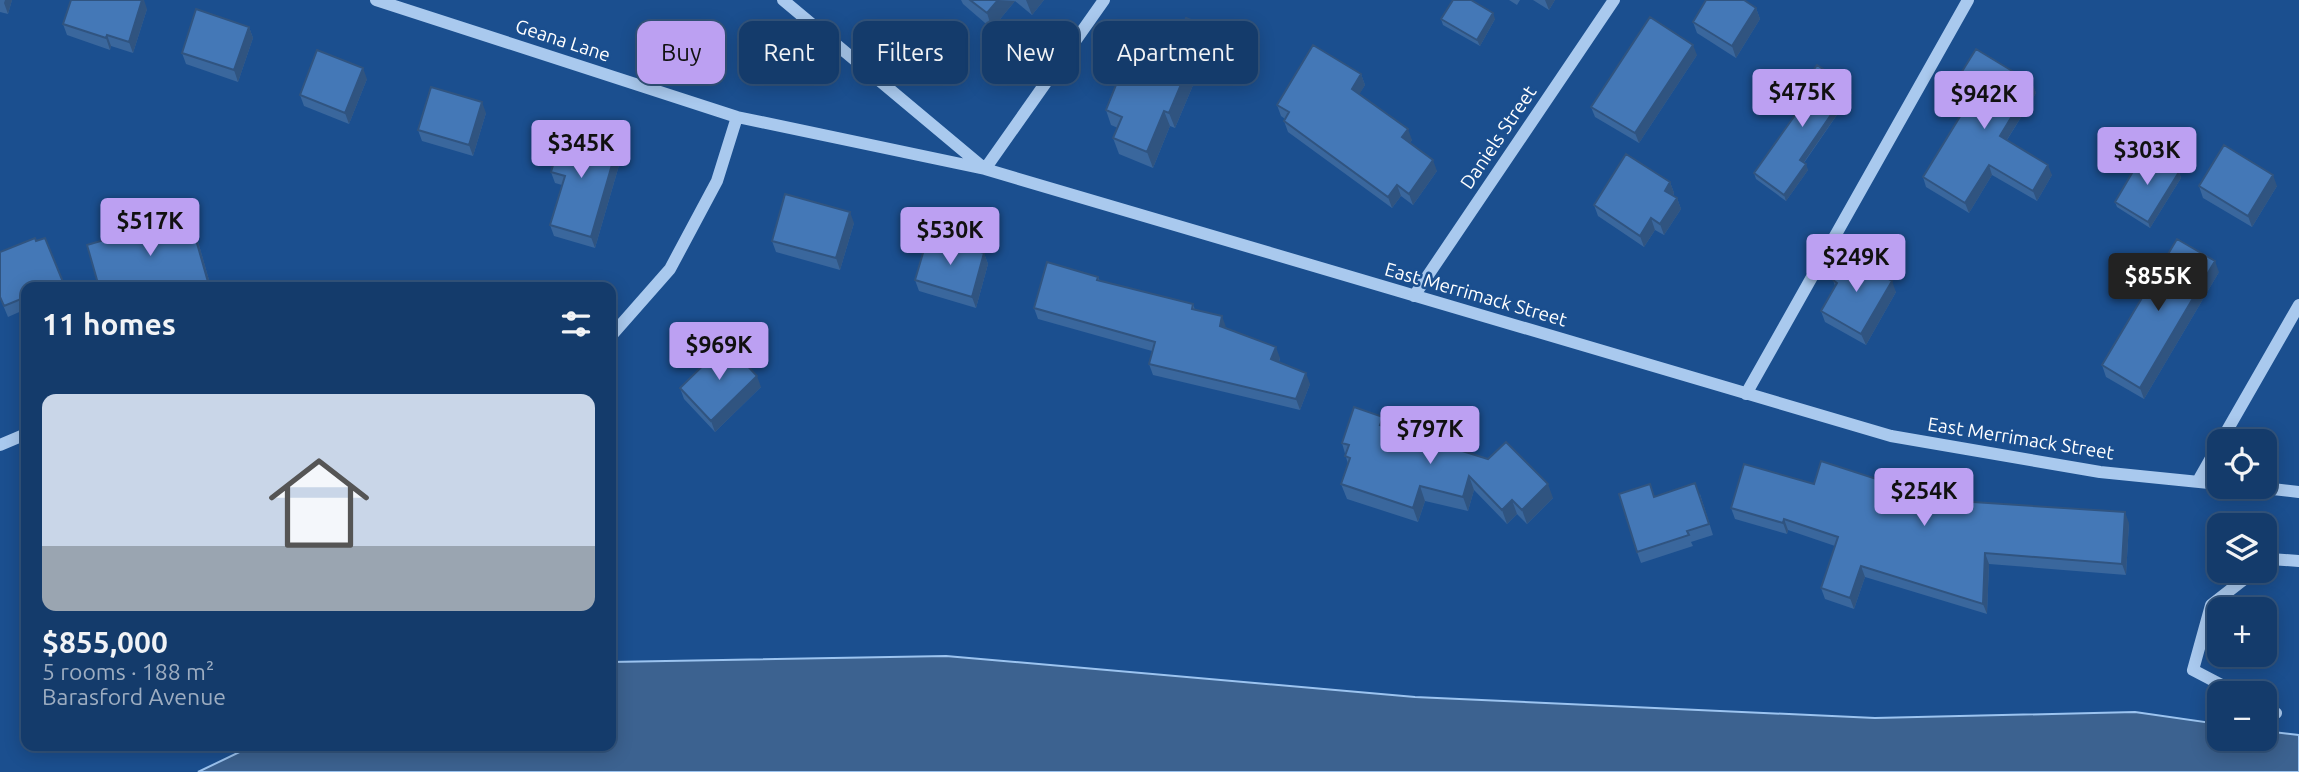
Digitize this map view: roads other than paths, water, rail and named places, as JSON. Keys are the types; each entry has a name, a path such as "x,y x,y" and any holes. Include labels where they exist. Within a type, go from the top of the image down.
{"street":[{"name":"Geana Lane","path":"376,0 737,117 985,169"},
{"name":"East Merrimack Street","path":"783,0 985,169 1891,436 2100,471 2207,482"},
{"path":"985,169 1104,0"},
{"name":"Daniels Street","path":"1414,296 1614,0"},
{"path":"1746,394 1968,0"},
{"path":"616,330 670,269 717,181 737,117"},
{"path":"2228,429 2299,304"},
{"path":"0,445 21,436"},
{"path":"2198,481 2207,465"},
{"path":"2277,490 2299,492"},
{"path":"2277,559 2299,561"},
{"path":"2214,681 2193,670 2211,605 2239,583"}],"water":[{"path":"946,656 1415,697 1875,718 2135,712 2207,722 2207,751 2277,751 2277,732 2299,735 2299,772 198,772 242,751 616,751 616,662"}]}
